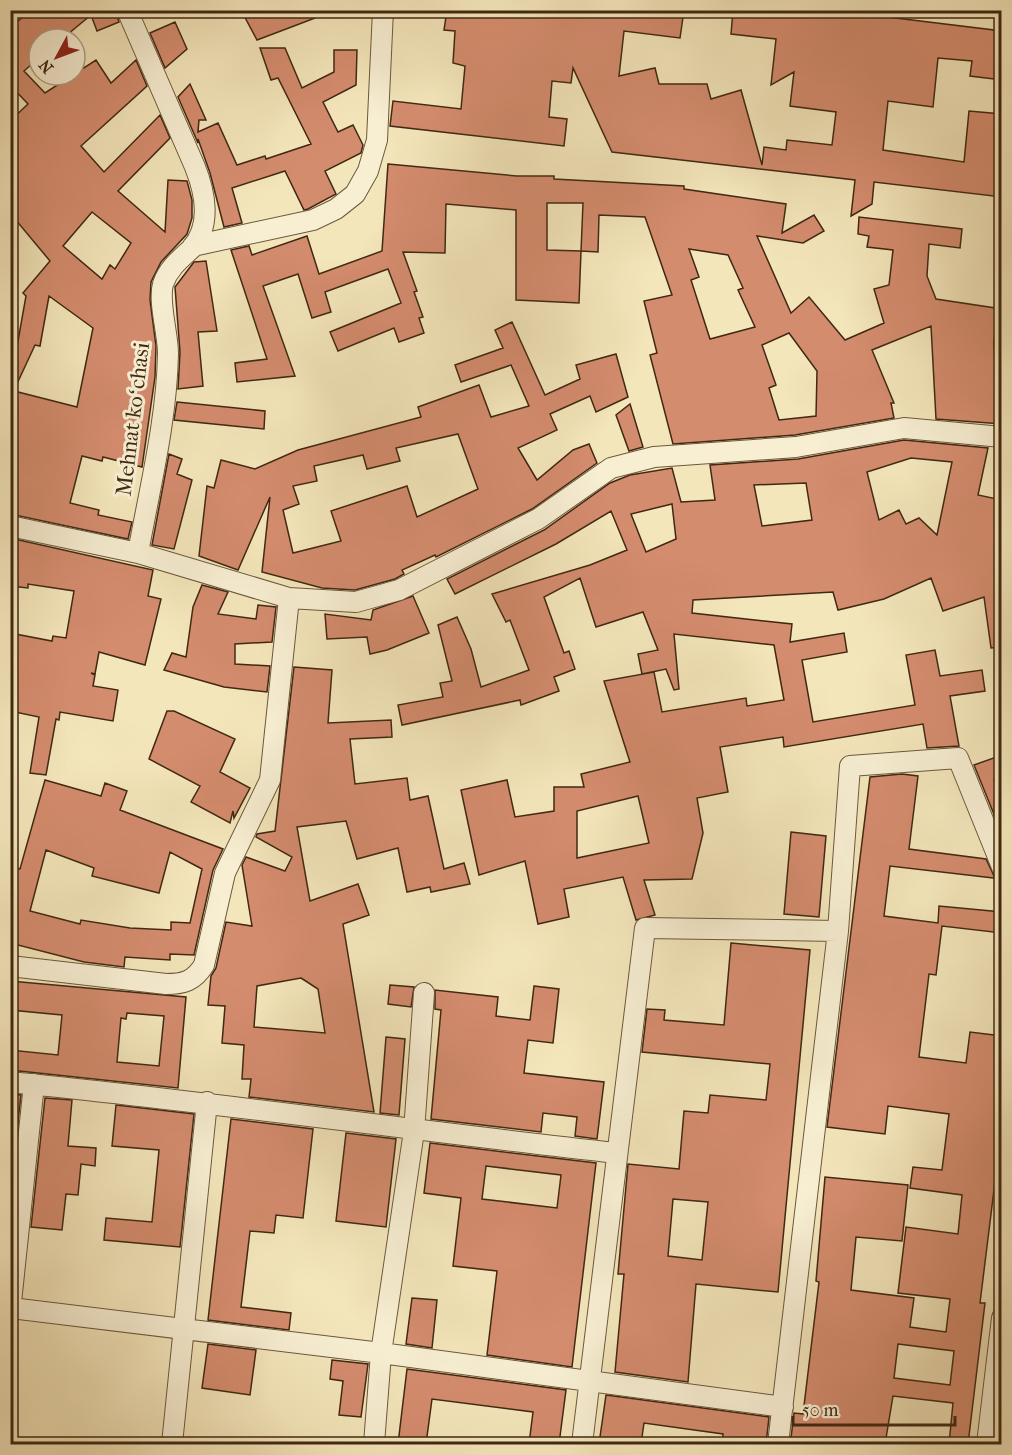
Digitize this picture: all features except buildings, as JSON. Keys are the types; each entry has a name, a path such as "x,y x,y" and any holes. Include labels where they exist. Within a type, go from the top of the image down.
{"street":[{"name":"Mehnat koʻchasi","path":"127,10 204,192 205,217 193,246 169,270 162,287 168,353 159,434 138,553"},
{"path":"193,246 313,220 336,209 355,194 368,171 376,140 383,10"},
{"path":"10,526 138,553 289,598 356,602 399,590 538,519 611,468 654,457 796,447 904,428 1002,437"},
{"path":"10,966 166,984 189,982 197,976 204,965 225,873 270,780 289,598"},
{"path":"778,1444 838,931 850,766 958,758 1002,867"},
{"path":"582,1444 645,928 838,931"},
{"path":"374,1444 381,1353 414,1131 424,993"},
{"path":"10,1082 207,1102 414,1131 617,1153"},
{"path":"34,1084 12,1280 11,1310 182,1328 381,1353 783,1407"},
{"path":"172,1444 182,1328 207,1102"},
{"path":"987,1444 1002,1318"}]}
